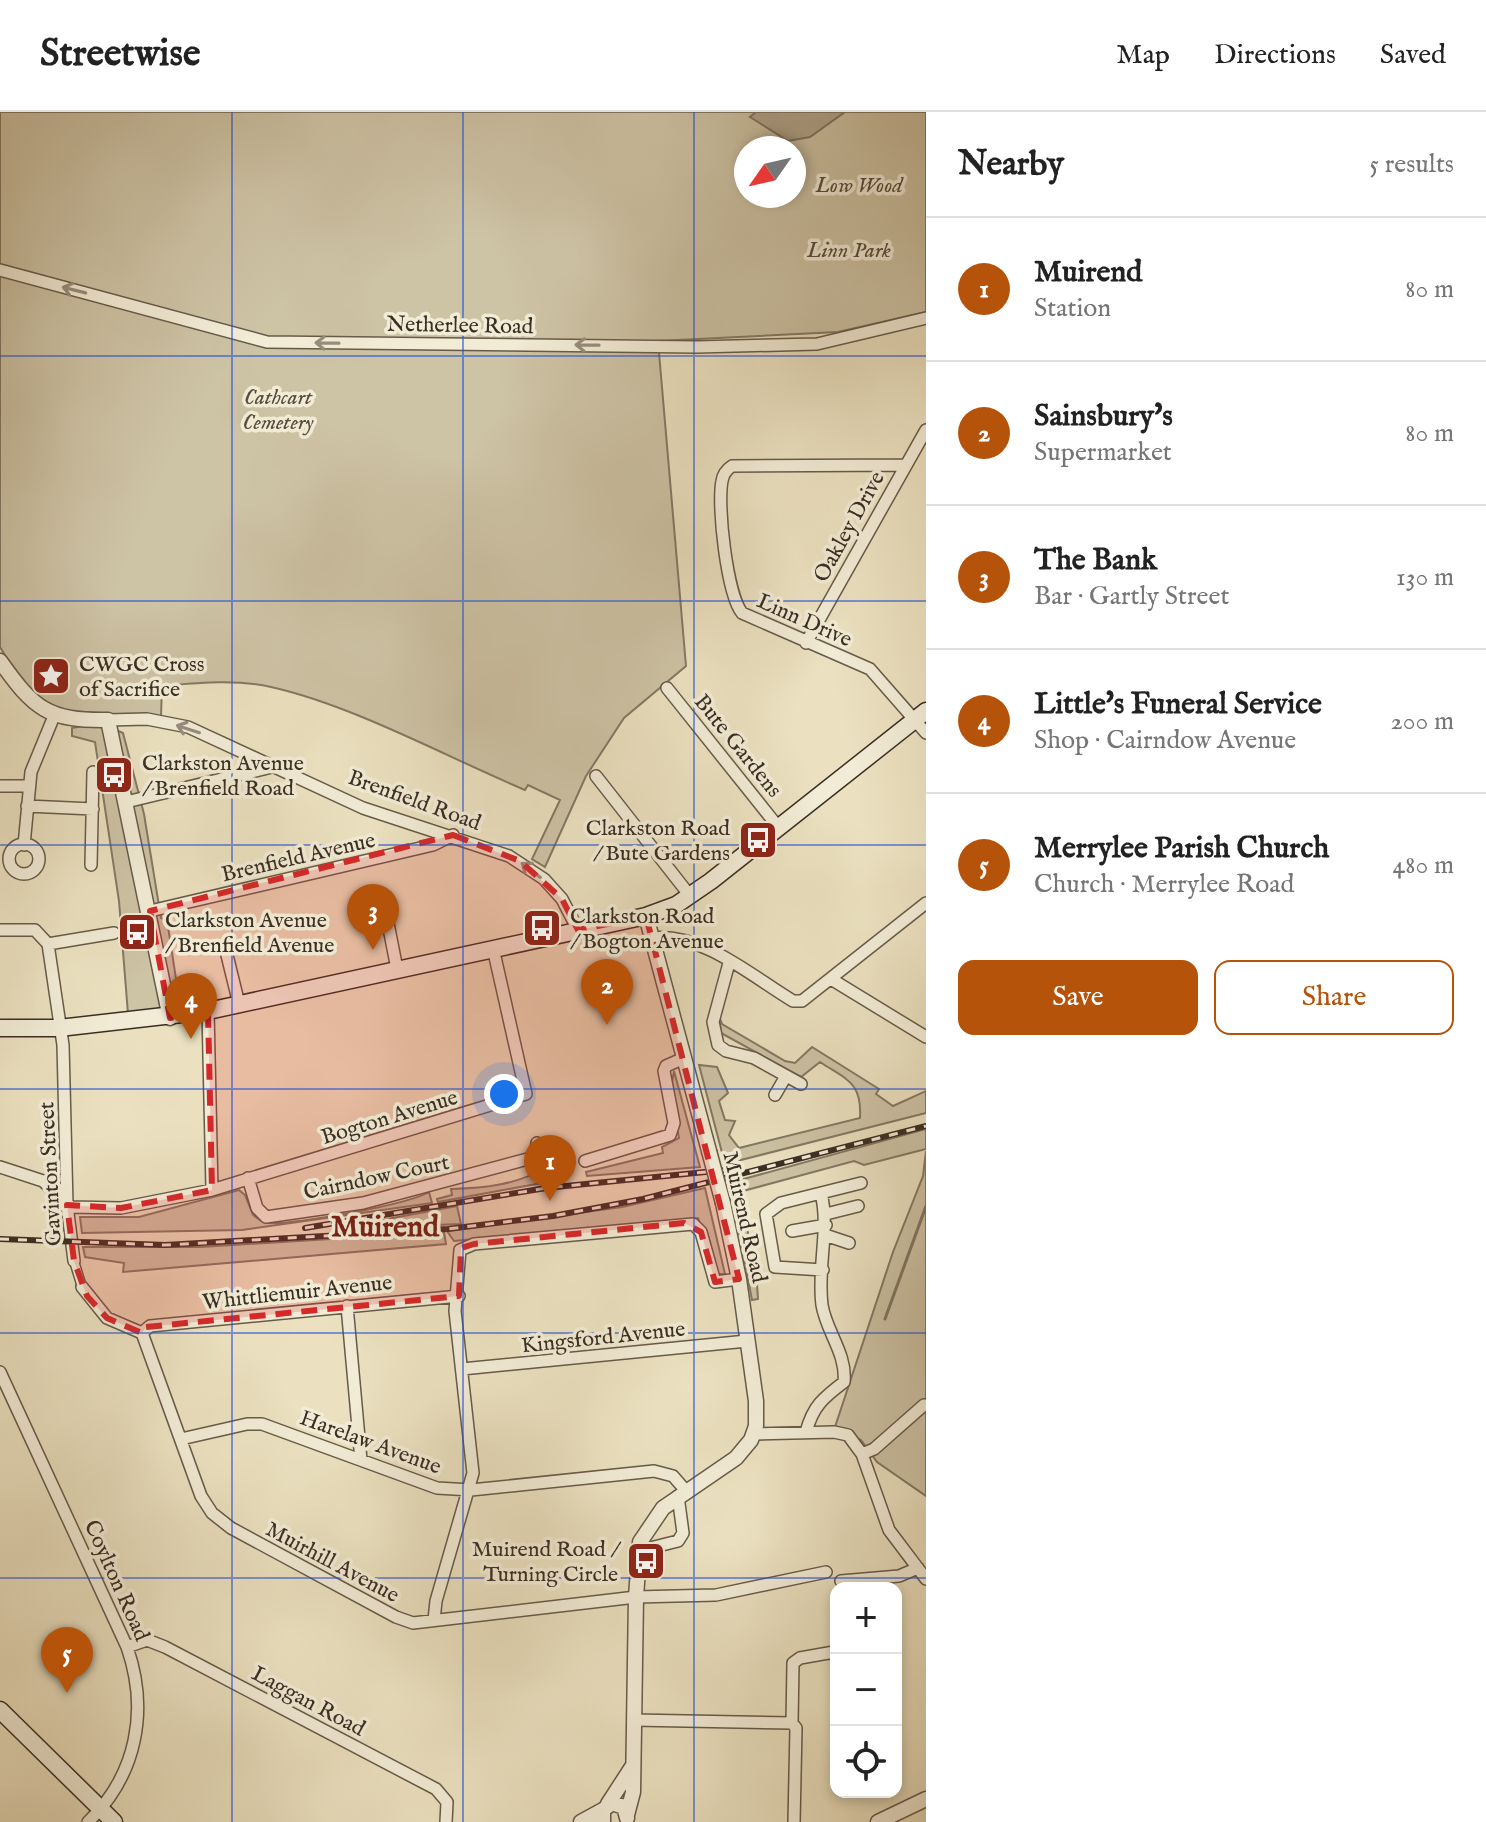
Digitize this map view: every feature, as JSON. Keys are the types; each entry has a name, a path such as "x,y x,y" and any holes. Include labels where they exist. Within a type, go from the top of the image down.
{"main road":[{"path":"0,1028 59,1028 170,1018 646,916 691,897 923,722"},
{"path":"0,1710 114,1822"}],"street":[{"name":"Netherlee Road","path":"0,270 267,342 665,346 817,344 926,318"},
{"name":"Oakley Drive","path":"806,643 926,430"},
{"name":"Linn Drive","path":"906,465 741,464 726,471 722,479 722,512 735,605 750,619 870,669 923,722"},
{"path":"0,661 30,700 54,716 28,786 24,845"},
{"name":"Bute Gardens","path":"667,688 779,828"},
{"name":"Brenfield Road","path":"54,716 147,719 188,727 363,808 453,835 520,861 562,899 578,930"},
{"path":"108,720 170,1018"},
{"path":"126,802 276,766"},
{"path":"91,865 93,772"},
{"path":"596,776 691,897"},
{"path":"0,786 28,786"},
{"path":"27,806 93,809"},
{"name":"Brenfield Avenue","path":"150,911 433,845 453,835"},
{"path":"652,938 685,938 793,1001 802,1001 926,903"},
{"path":"386,913 397,969"},
{"name":"Muirend Road","path":"646,916 723,1203 739,1279 756,1401 754,1434"},
{"path":"0,930 35,930 48,944 114,933"},
{"name":"Gavinton Street","path":"48,944 66,1089 67,1205 74,1261 82,1287 107,1318 142,1333"},
{"name":"Bogton Avenue","path":"67,1205 76,1209 121,1208 212,1190 526,1094 493,948"},
{"path":"226,951 239,1004"},
{"path":"729,963 713,1022 718,1045 726,1051 754,1058 801,1084"},
{"path":"831,979 926,1037"},
{"path":"208,1011 212,1190"},
{"path":"585,1161 662,1140 674,1131 664,1071 666,1066 684,1058"},
{"path":"775,1095 786,1076"},
{"path":"604,1140 608,1154"},
{"name":"Cairndow Court","path":"248,1178 257,1208 266,1217 363,1203 539,1161 537,1143"},
{"path":"0,1167 43,1181 67,1205"},
{"path":"823,1270 775,1267 766,1214 781,1203 861,1183"},
{"path":"806,1432 811,1412 818,1401 844,1382 845,1370 822,1306 826,1225 821,1193"},
{"path":"792,1231 826,1225 858,1206"},
{"path":"434,1620 436,1601 471,1490 473,1473 455,1311 459,1296 460,1250 474,1244 693,1224 701,1232 715,1282 739,1279"},
{"path":"826,1225 849,1243"},
{"name":"Whittliemuir Avenue","path":"142,1333 150,1326 459,1296"},
{"path":"347,1306 361,1460"},
{"name":"Muirhill Avenue","path":"142,1333 201,1496 220,1521 406,1622 636,1597 716,1595 826,1572"},
{"name":"Kingsford Avenue","path":"462,1369 747,1341"},
{"name":"Coylton Road","path":"0,1372 127,1647 138,1690 138,1725 124,1775 101,1809 88,1822"},
{"path":"862,1454 893,1433 924,1405"},
{"name":"Harelaw Avenue","path":"181,1439 247,1424 262,1424 437,1488 471,1490 654,1471 673,1476 682,1494"},
{"path":"627,1820 634,1764 638,1551 649,1523 682,1494 736,1458 754,1434 806,1432 848,1435 862,1454 881,1515 926,1579"},
{"path":"638,1551 654,1550 681,1538 682,1494"},
{"path":"841,1581 899,1576 918,1568"},
{"name":"Laggan Road","path":"127,1647 147,1640 165,1647 436,1789 447,1802 446,1822"},
{"path":"794,1822 796,1728 792,1723 793,1663 800,1658 830,1653"},
{"path":"634,1720 792,1723"},
{"path":"605,1812 634,1764"},
{"path":"878,1822 926,1799"},
{"path":"581,1822 620,1804 627,1820"}],"highlighted area":[{"path":"453,835 520,861 562,899 578,930 646,916 739,1279 715,1282 701,1232 684,1223 474,1244 461,1248 459,1296 146,1327 142,1333 107,1318 87,1296 74,1261 67,1205 121,1208 212,1190 208,1011 170,1018 150,911"}],"green space":[{"name":"Cathcart Cemetery","path":"0,112 926,112 926,312 838,332 658,341 686,666 624,718 586,776 545,867 532,859 560,800 528,785 525,790 334,706 271,687 230,682 203,683 162,686 161,716 103,717 73,714 47,706 32,695 0,647"},
{"path":"100,723 123,733 144,814 161,918 167,920 180,1005 128,1014 119,901 95,742 72,736 72,728"},
{"path":"719,1016 722,1024 785,1061 795,1063 812,1047 879,1089 876,1094 893,1106 926,1091 926,1113 725,1164 699,1065 717,1067 728,1093 719,1101 725,1120 735,1121 729,1135 739,1148 860,1118 860,1106 851,1083 838,1073 820,1062 801,1077 721,1033"},
{"path":"674,1071 700,1167 587,1176 586,1172 663,1153 662,1147 679,1138 670,1093"},
{"path":"926,1129 926,1149 864,1165 854,1161 732,1194 729,1183"},
{"path":"926,1151 926,1496 877,1462 861,1440 835,1427 893,1252 923,1176"},
{"path":"549,1155 558,1180 438,1202 437,1199 452,1195 451,1189 500,1184 534,1174 545,1168"},
{"path":"705,1188 725,1274 718,1274 698,1218 454,1241 447,1231 622,1207"},
{"path":"239,1190 245,1195 253,1215 270,1223 351,1213 429,1192 432,1203 242,1230 82,1233 80,1217 139,1217"},
{"path":"457,1206 461,1224 334,1229"},
{"path":"734,1207 743,1210 756,1270 758,1299 752,1300"},
{"path":"444,1232 446,1244 123,1272 124,1263 85,1257 83,1247 200,1247"}],"shaded area":[{"path":"756,112 845,112 806,138 780,136 750,117"}],"waterway":[{"path":"885,1319 926,1206"}],"railway":[{"path":"0,1239 165,1245 448,1229 553,1216 643,1199 926,1126"},
{"path":"305,1228 546,1188 725,1170"}],"place":[{"name":"CWGC Cross of Sacrifice","path":"51,676"},
{"name":"Clarkston Avenue / Brenfield Road","path":"114,775"},
{"name":"Clarkston Road / Bute Gardens","path":"758,840"},
{"name":"Clarkston Road / Bogton Avenue","path":"542,928"},
{"name":"Clarkston Avenue / Brenfield Avenue","path":"137,932"},
{"name":"The Bank","path":"373,950"},
{"name":"Sainsbury's","path":"607,1025"},
{"name":"Little's Funeral Service","path":"191,1039"},
{"name":"Muirend","path":"550,1201"},
{"name":"Muirend Road / Turning Circle","path":"646,1561"},
{"name":"Merrylee Parish Church","path":"67,1693"}],"district":[{"name":"Muirend","path":"385,1226"}],"park label":[{"name":"Low Wood","path":"859,184"},
{"name":"Linn Park","path":"849,249"}]}
